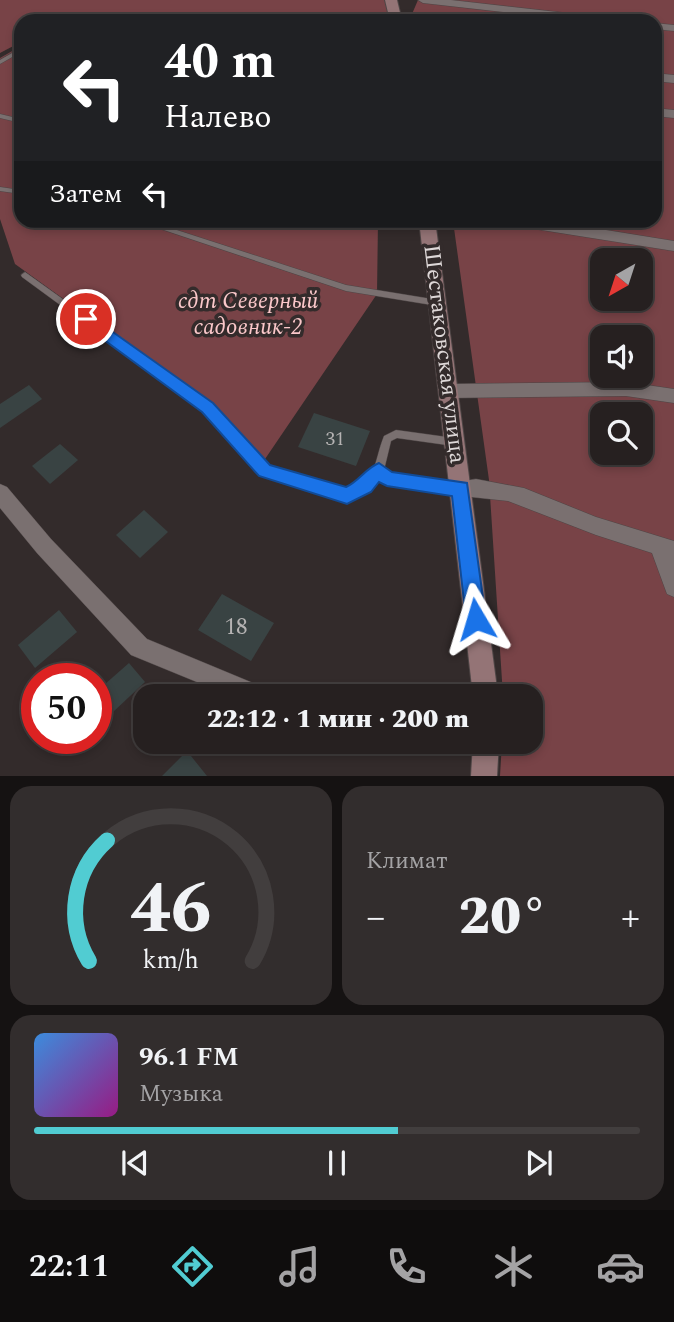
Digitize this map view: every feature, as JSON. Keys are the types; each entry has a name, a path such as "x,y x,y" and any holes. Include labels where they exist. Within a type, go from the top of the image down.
{"main road":[{"name":"Шестаковская улица","path":"428,228 484,684"},
{"path":"484,776 485,754"}],"street":[{"path":"423,0 548,14"},
{"path":"560,228 674,246"},
{"path":"449,391 626,389 674,396"},
{"path":"460,489 480,485 512,494 667,548 674,587"},
{"path":"0,493 44,546 139,647 228,684"}],"lane":[{"path":"0,62 12,56"},
{"path":"162,228 346,288 438,303"},
{"path":"26,275 208,408 265,470 347,496 365,487 379,471 387,439 396,434 455,442"},
{"path":"379,471 387,479 460,489"}],"green space":[{"path":"0,0 385,0 395,14 14,14 14,46 0,53"},
{"path":"418,0 674,0 674,776 500,776 501,754 543,754 543,684 502,684 489,480 454,228 662,228 662,14 412,14"},
{"name":"сдт Северный садовник-2","path":"14,50 14,228 378,228 377,294 263,462 212,406 15,264 0,219 0,58"}],"building":[{"path":"29,385 42,399 0,428 0,404"},
{"path":"314,413 370,431 356,466 298,447"},
{"path":"60,444 78,460 50,484 32,466"},
{"path":"144,510 168,532 140,558 116,535"},
{"path":"222,594 274,623 251,661 198,630"},
{"path":"59,610 77,632 41,663 31,663 18,645"},
{"path":"129,663 145,682 133,684 133,693 112,713 112,678"},
{"path":"184,754 189,754 207,776 162,776"}],"route":[{"path":"86,319 208,408 265,470 347,496 365,487 379,471 387,479 460,489 476,619"}]}
